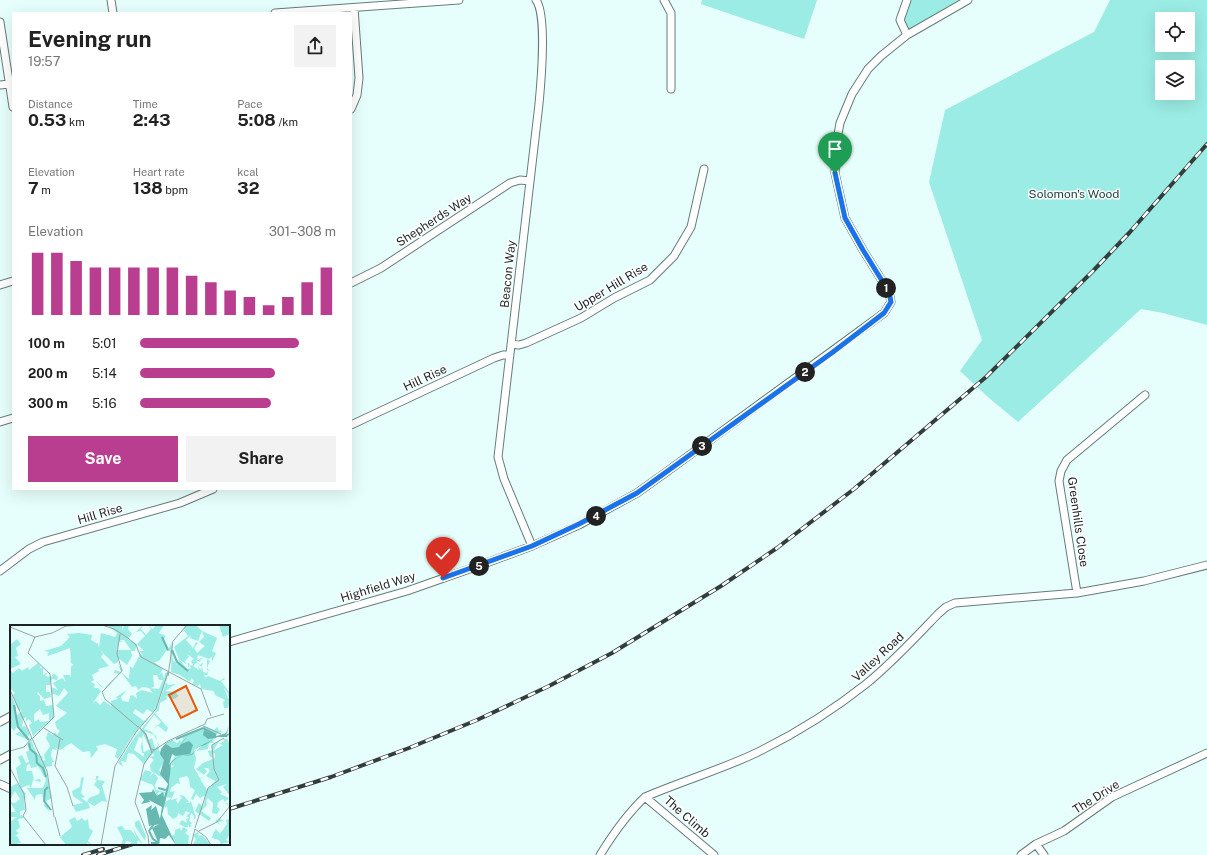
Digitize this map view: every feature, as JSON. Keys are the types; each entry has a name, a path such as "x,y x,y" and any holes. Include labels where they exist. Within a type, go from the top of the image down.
{"street":[{"path":"111,0 113,12"},
{"path":"291,12 459,0"},
{"name":"Beacon Way","path":"532,546 504,479 498,457 539,104 542,66 541,12 539,4 536,0"},
{"path":"664,0 671,14 671,89"},
{"path":"907,0 900,20 907,35"},
{"name":"Highfield Way","path":"230,642 407,591 532,546 579,524 637,493 833,352 884,313 891,302 889,292 845,218 835,173 837,140 840,123 852,94 868,69 881,56 907,35 968,0"},
{"path":"352,107 357,95 359,78 354,8"},
{"path":"0,22 12,101"},
{"path":"0,85 9,84"},
{"name":"Upper Hill Rise","path":"511,344 526,343 581,318 614,298 650,280 674,256 691,227 704,169"},
{"name":"Shepherds Way","path":"352,282 381,268 510,183 520,180 530,181"},
{"path":"0,285 12,281"},
{"name":"Hill Rise","path":"352,425 494,358 503,355 510,355"},
{"name":"Greenhills Close","path":"1077,593 1059,481 1061,471 1067,460 1145,395"},
{"path":"0,422 12,418"},
{"name":"Hill Rise","path":"0,571 29,549 43,542 180,502 210,490"},
{"name":"Valley Road","path":"600,855 621,825 645,797 754,754 786,738 833,709 867,684 890,664 946,607 955,603 1077,593 1144,581 1207,565"},
{"path":"0,722 10,717"},
{"name":"The Drive","path":"1021,855 1036,844 1064,831 1112,797 1207,753"},
{"path":"0,760 10,755"},
{"path":"0,784 10,789"},
{"name":"The Climb","path":"645,797 714,855"},
{"path":"1036,844 1044,855"}],"green space":[{"path":"702,0 817,0 804,39 701,4"},
{"path":"907,0 968,0 907,35 901,18"},
{"name":"Solomon's Wood","path":"1110,0 1207,0 1207,325 1163,313 1141,309 1018,422 960,371 982,340 929,182 945,110 1094,32"}],"railway":[{"path":"230,809 331,777 409,748 477,720 549,686 612,653 721,586 777,548 854,489 986,377 1093,271 1130,232 1207,144"},
{"path":"98,855 130,845"},
{"path":"83,855 103,849"}],"route":[{"path":"443,578 532,546 579,524 637,493 833,352 884,313 891,302 889,292 845,218 835,173"}]}
